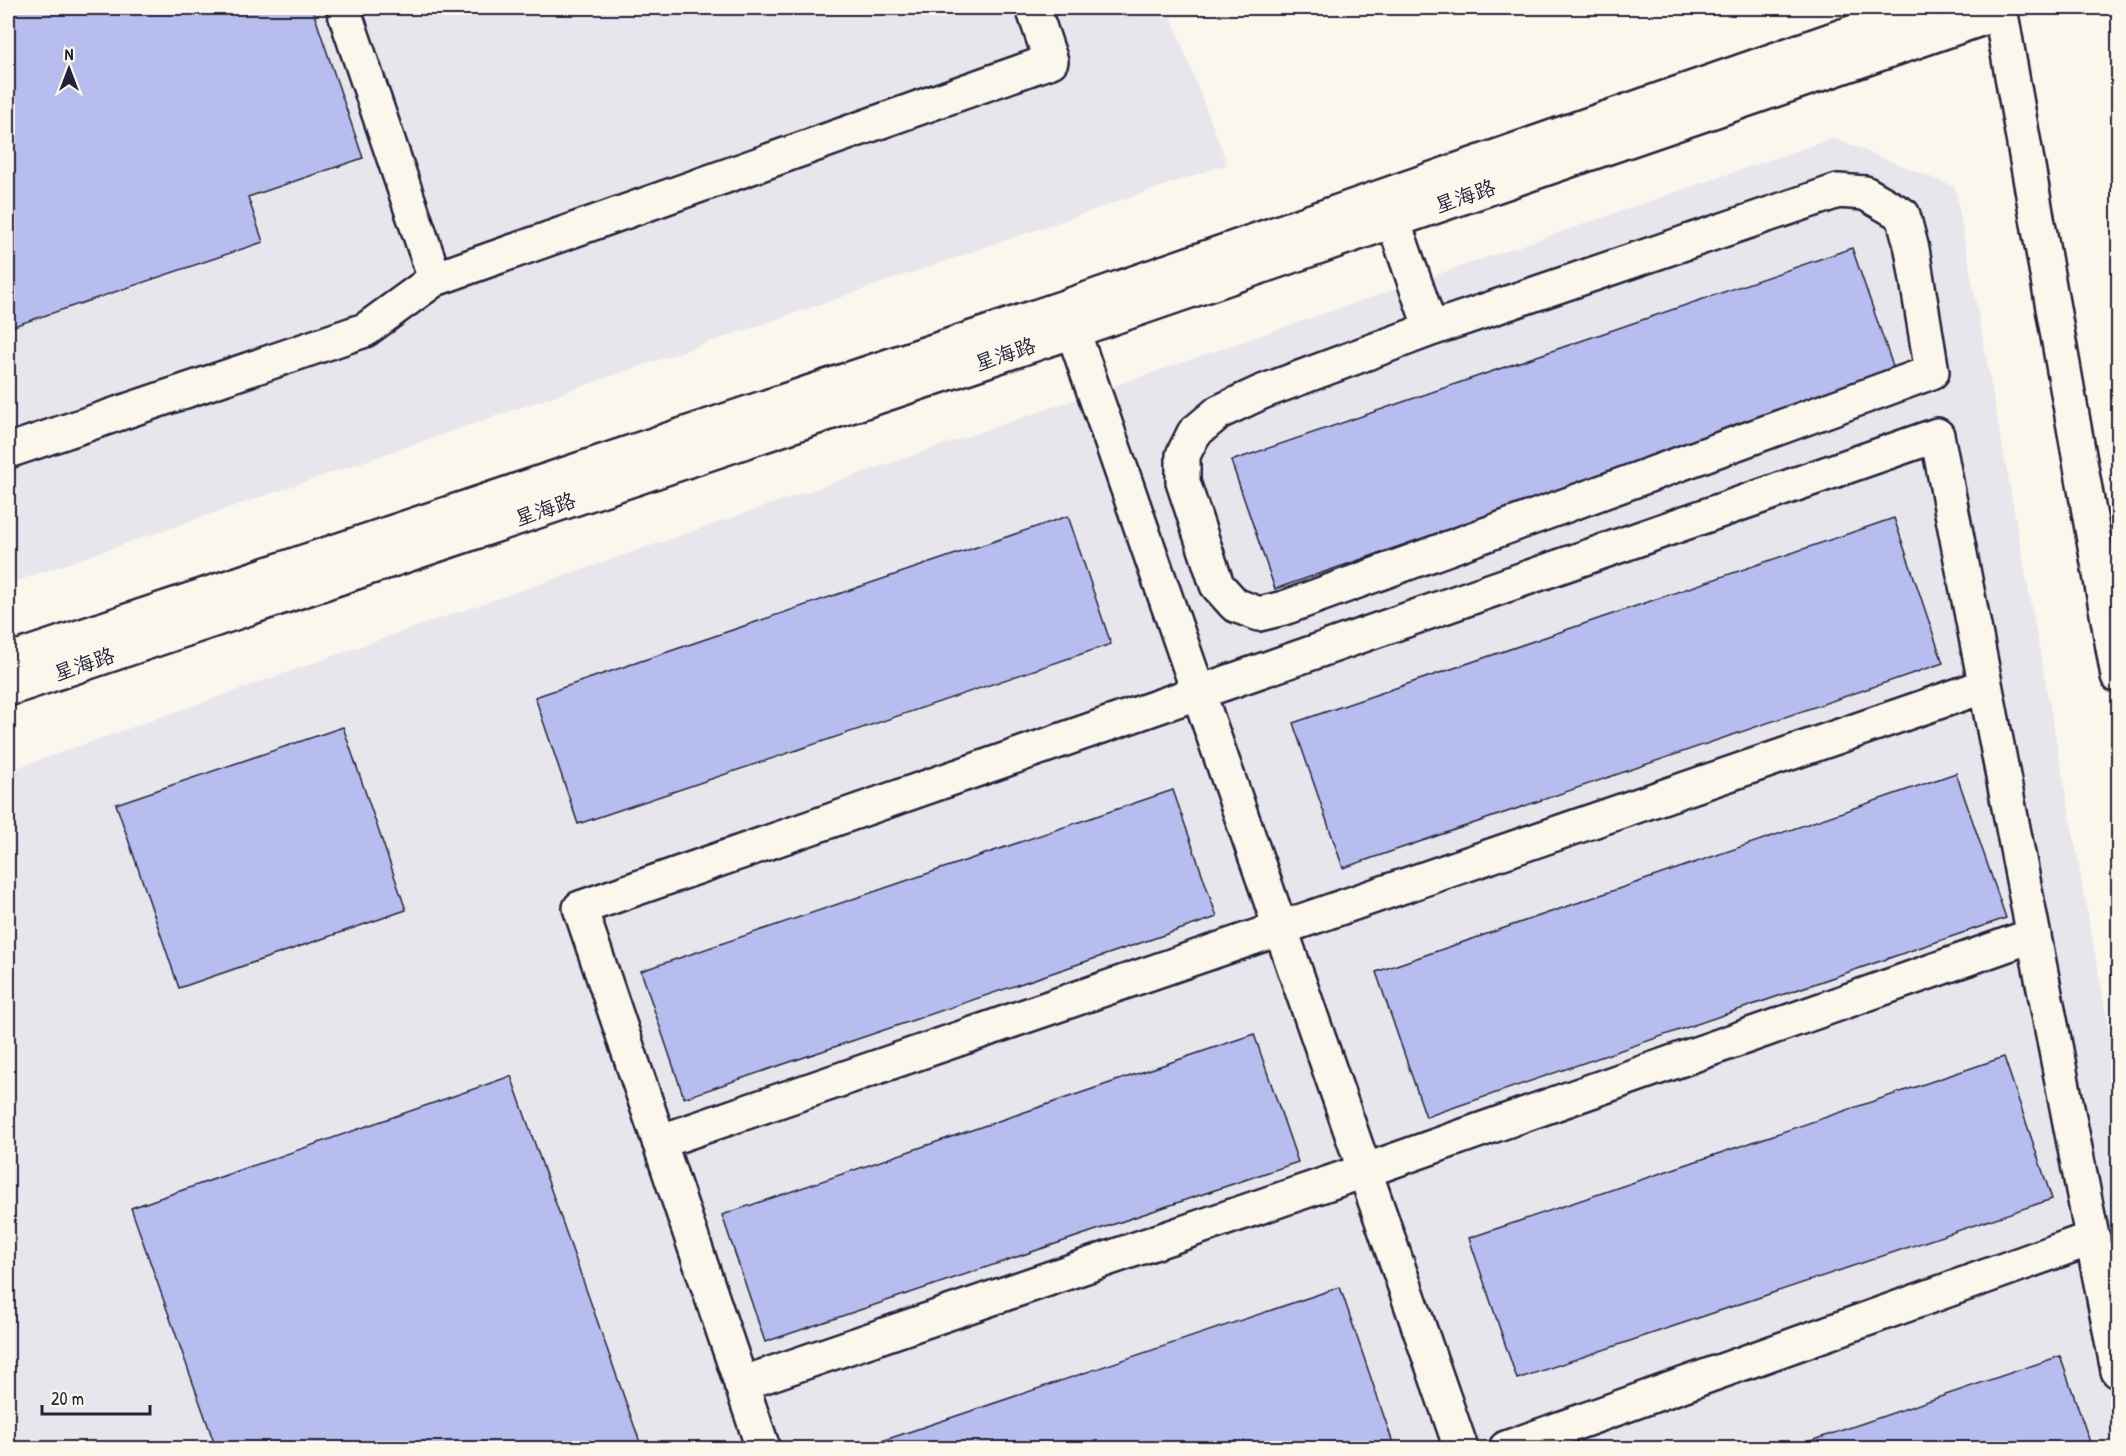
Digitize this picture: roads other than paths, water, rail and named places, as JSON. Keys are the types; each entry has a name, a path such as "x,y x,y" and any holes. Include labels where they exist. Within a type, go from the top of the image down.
{"street":[{"path":"343,8 435,279"},
{"path":"8,451 365,330 435,279 1052,61 1033,8"},
{"name":"星海路","path":"1389,208 1923,8"},
{"path":"2001,10 2118,676"},
{"name":"星海路","path":"8,689 1389,208 2001,10"},
{"path":"1838,191 1865,193 1903,215 1912,249 1932,372 1284,608 1259,614 1235,605 1217,585 1183,482 1183,455 1194,433 1219,412 1262,392 1431,329 1838,191"},
{"path":"1389,208 1431,329"},
{"path":"1069,319 1461,1449"},
{"name":"星海路","path":"8,661 1069,319"},
{"path":"763,1449 580,908 1937,435 2118,1371"},
{"path":"659,1142 1985,686"},
{"path":"741,1384 1364,1171 2034,935"},
{"path":"1506,1449 2093,1238"}]}
